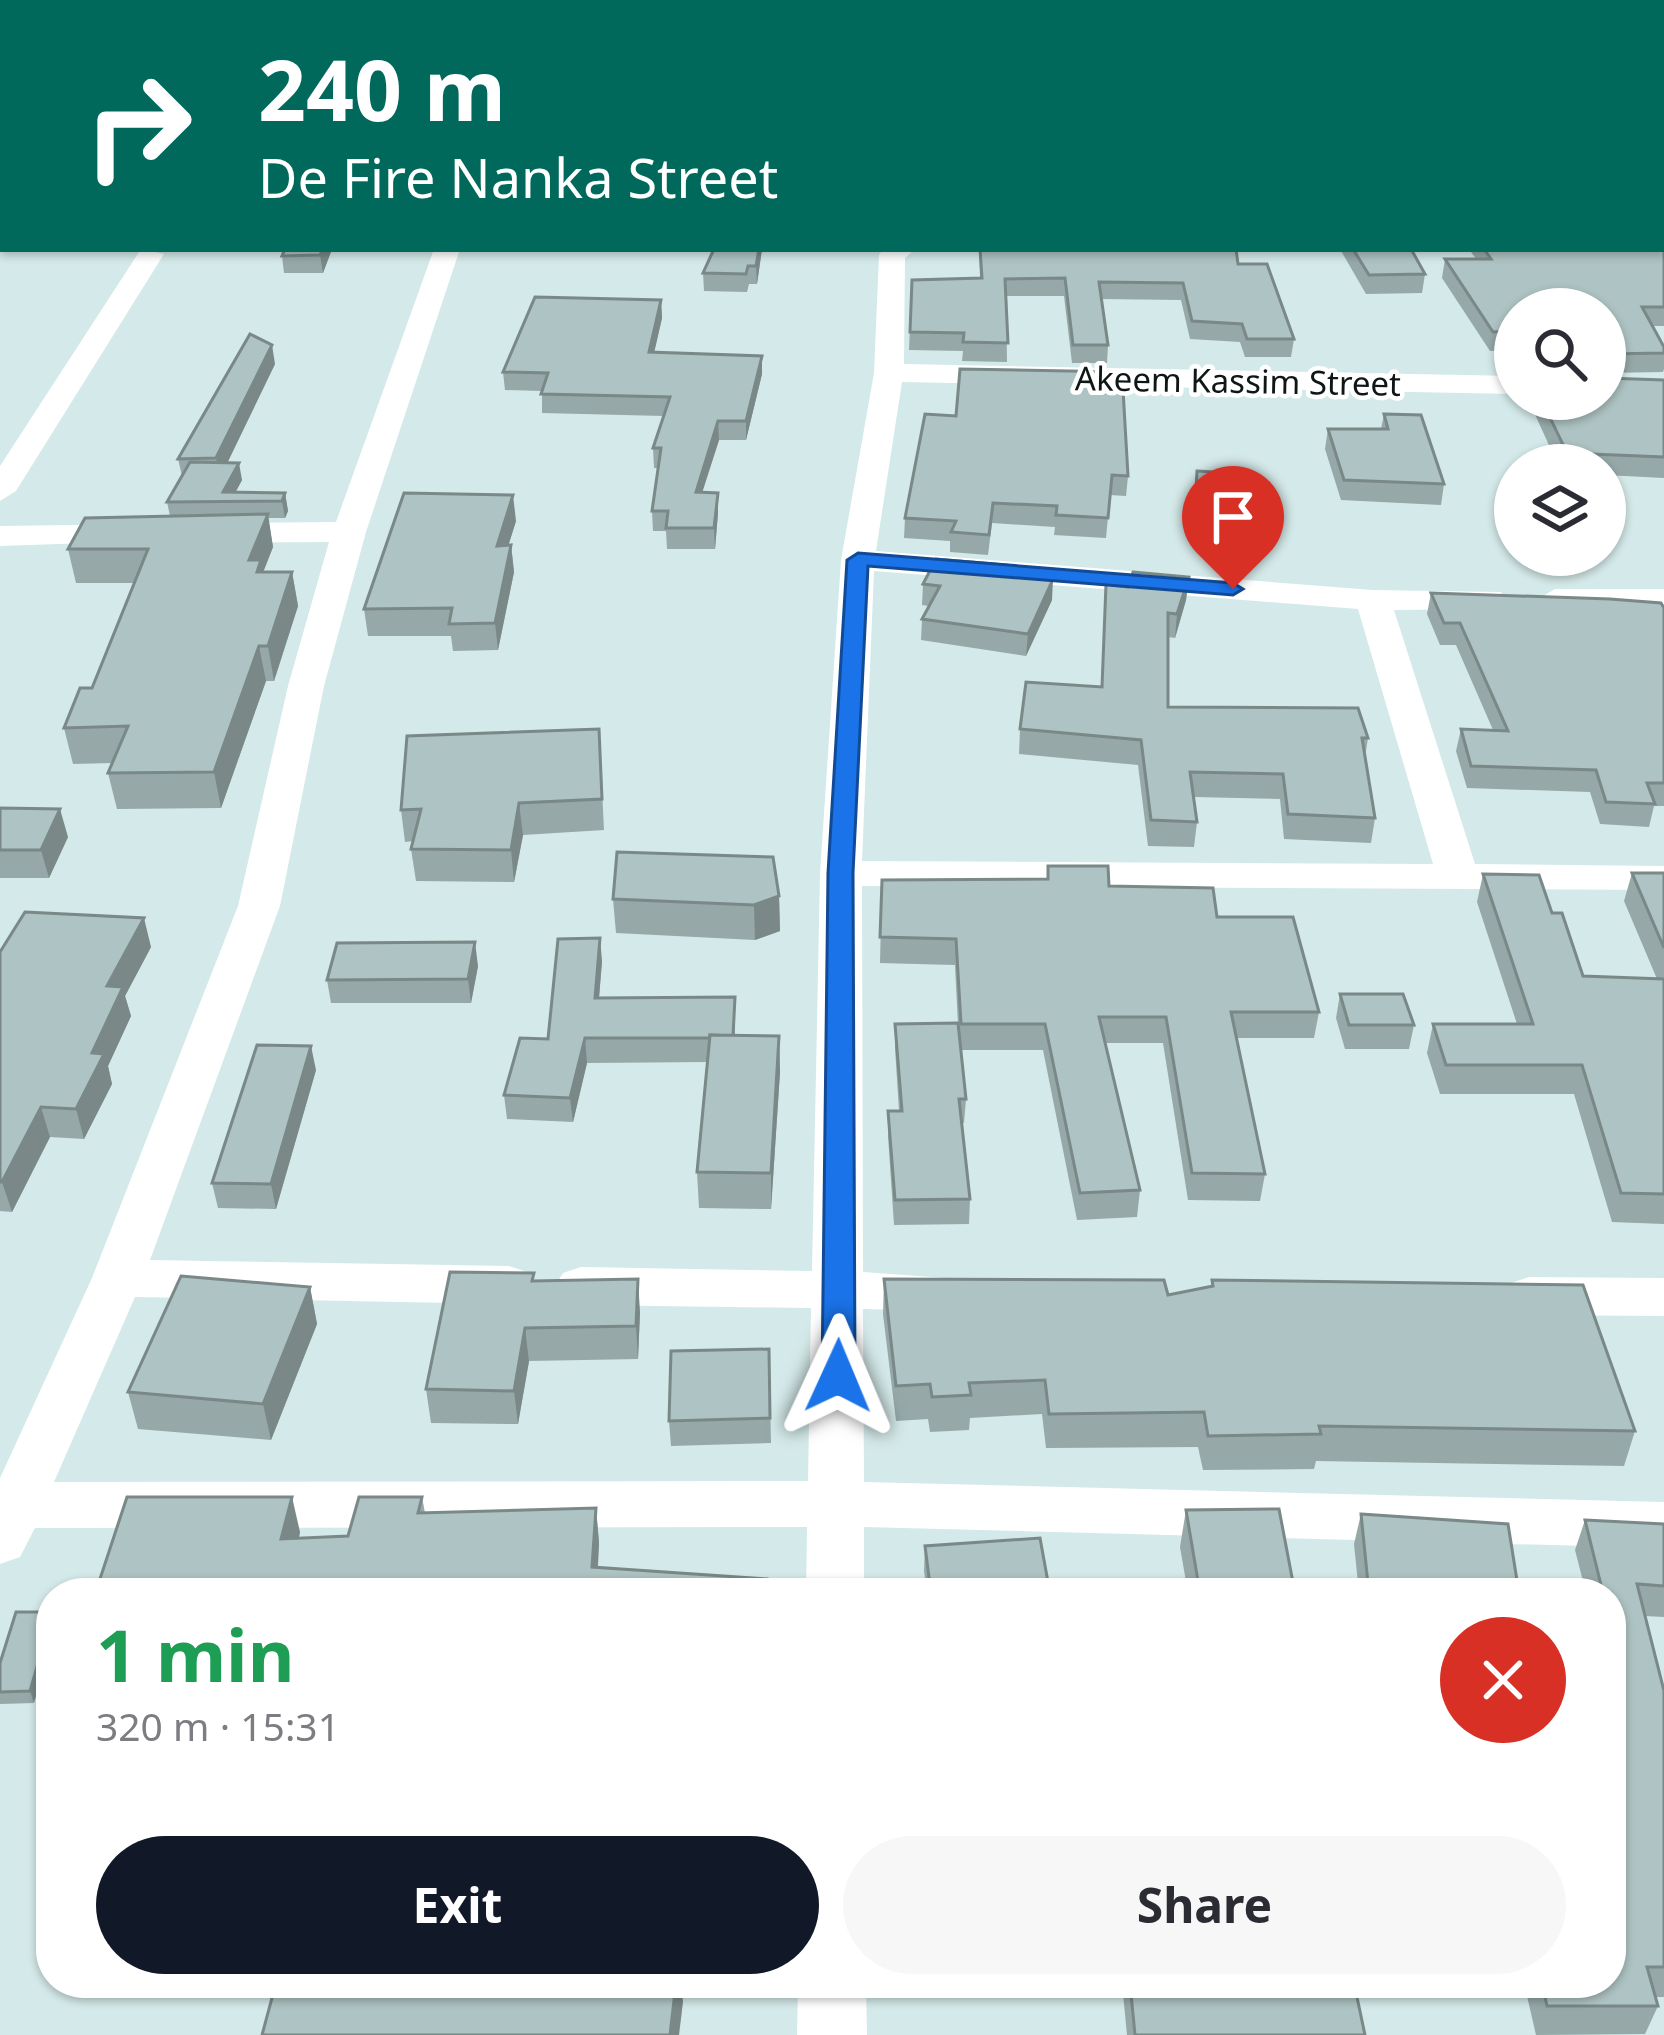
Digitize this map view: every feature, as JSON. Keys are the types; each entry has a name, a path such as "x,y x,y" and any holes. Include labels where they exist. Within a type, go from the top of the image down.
{"street":[{"path":"446,252 349,532 305,686 259,906 118,1278 6,1523 836,1504 1664,1525"},
{"path":"835,1578 841,873 858,560 889,374 892,255 897,252"},
{"path":"0,490 151,254"},
{"name":"Akeem Kassim Street","path":"889,374 1494,385"},
{"path":"0,536 349,532"},
{"path":"858,560 1373,600 1664,598"},
{"path":"1373,600 1457,874"},
{"path":"841,873 1664,878"},
{"path":"118,1278 981,1292"},
{"path":"1475,1296 1664,1298"},
{"path":"832,1998 832,2035"}],"building":[{"path":"284,252 322,252 320,255 282,256"},
{"path":"713,252 758,252 756,266 748,266 746,274 703,273"},
{"path":"980,252 1236,252 1238,264 1267,264 1294,339 1247,339 1242,324 1192,321 1183,283 1099,282 1108,345 1073,345 1065,278 1005,279 1008,343 963,342 964,333 910,332 912,280 982,278"},
{"path":"1355,252 1413,252 1425,274 1369,275"},
{"path":"1486,252 1664,252 1664,307 1642,307 1664,353 1626,354 1626,288 1494,288 1493,332 1445,259 1491,259"},
{"path":"535,297 661,300 649,352 762,356 746,421 718,421 696,492 718,493 714,528 666,528 668,511 652,511 661,448 653,448 670,397 541,394 548,373 503,372"},
{"path":"250,334 272,345 216,458 178,459"},
{"path":"960,369 1122,372 1128,476 1112,475 1108,518 1056,515 1057,506 993,503 989,535 951,532 956,521 905,518 925,414 956,416"},
{"path":"1626,379 1664,380 1664,457 1626,455 1626,444 1563,444 1551,420 1626,420"},
{"path":"1384,414 1421,415 1444,484 1344,480 1328,429 1388,429"},
{"path":"190,462 239,463 223,492 285,493 282,501 167,502"},
{"path":"1197,471 1246,474 1246,528 1194,524"},
{"path":"404,493 513,495 497,546 511,545 495,623 449,624 452,608 364,609"},
{"path":"268,514 249,560 261,560 257,572 292,572 268,646 259,646 214,772 108,773 128,726 64,728 80,688 92,688 148,549 68,549 85,518"},
{"path":"936,559 1006,565 1002,572 1053,579 1028,634 922,619 940,586 923,584"},
{"path":"1133,572 1189,577 1177,614 1168,613 1168,707 1358,708 1368,738 1362,738 1375,818 1288,814 1283,774 1190,772 1197,822 1151,820 1141,740 1020,729 1026,682 1102,687 1106,584 1128,587"},
{"path":"1431,593 1661,603 1664,783 1647,783 1655,804 1606,802 1596,770 1471,766 1461,729 1508,731 1460,623 1444,623"},
{"path":"599,729 602,799 519,803 511,850 411,849 421,809 401,810 407,736"},
{"path":"0,808 60,809 41,850 0,850"},
{"path":"617,852 773,857 779,896 754,905 613,899"},
{"path":"1048,866 1108,866 1109,886 1213,888 1217,917 1293,917 1319,1012 1231,1012 1265,1174 1192,1173 1166,1017 1099,1017 1140,1190 1080,1193 1045,1024 961,1024 956,939 880,937 882,880 1048,879"},
{"path":"1632,873 1664,873 1664,948"},
{"path":"1483,874 1539,875 1552,913 1562,913 1583,976 1664,979 1664,1194 1621,1193 1582,1065 1446,1065 1433,1024 1533,1024"},
{"path":"25,912 144,918 107,986 123,987 92,1053 104,1054 76,1109 41,1107 0,1182 0,952"},
{"path":"600,938 595,998 735,997 733,1036 585,1038 570,1098 504,1095 520,1038 548,1039 558,939"},
{"path":"475,942 468,979 327,980 337,943"},
{"path":"1340,994 1403,994 1414,1025 1349,1025"},
{"path":"958,1023 966,1099 959,1099 970,1199 895,1200 888,1111 902,1111 895,1024"},
{"path":"710,1035 779,1036 771,1173 697,1172"},
{"path":"257,1045 311,1046 271,1184 212,1183"},
{"path":"450,1272 534,1273 532,1281 638,1279 636,1326 525,1328 514,1391 426,1389"},
{"path":"181,1276 310,1287 263,1404 128,1392"},
{"path":"884,1279 1164,1280 1168,1295 1213,1286 1212,1280 1583,1285 1635,1431 1319,1426 1321,1434 1208,1436 1204,1412 1049,1414 1045,1380 969,1383 971,1395 932,1397 930,1384 896,1386"},
{"path":"769,1349 770,1418 669,1421 671,1351"},
{"path":"127,1497 292,1497 281,1539 348,1536 359,1497 422,1497 418,1513 596,1508 592,1567 752,1578 100,1578"},
{"path":"1279,1509 1292,1578 1197,1578 1186,1510"},
{"path":"1361,1514 1508,1524 1517,1578 1367,1578"},
{"path":"1585,1520 1664,1524 1664,1586 1637,1584 1664,1691 1664,1967 1647,1967 1658,2006 1547,2006 1545,1998 1626,1998 1626,1578 1599,1578"},
{"path":"1040,1538 1047,1578 929,1578 925,1546"},
{"path":"16,1612 36,1612 36,1670 30,1691 0,1692 0,1663"},
{"path":"272,1998 674,1998 670,2035 262,2035"},
{"path":"1131,1998 1357,1998 1365,2035 1135,2035"}],"route":[{"path":"838,1376 841,873 858,560 1233,589"}]}
